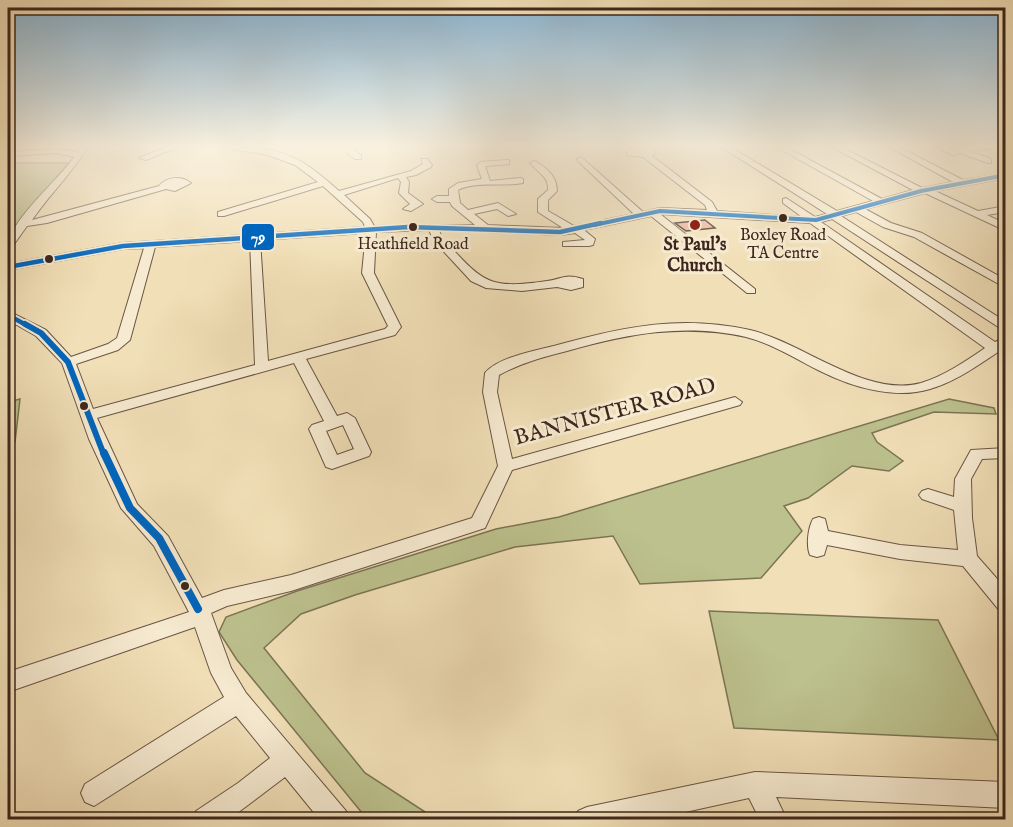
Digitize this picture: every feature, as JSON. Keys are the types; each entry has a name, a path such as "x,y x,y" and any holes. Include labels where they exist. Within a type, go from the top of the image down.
{"street":[{"path":"8,245 56,184"},
{"path":"221,214 323,184"},
{"path":"89,415 390,332 395,327 368,273 371,230 368,221 326,184"},
{"path":"338,194 362,189 373,184"},
{"path":"404,184 404,194 410,201 418,204 408,209"},
{"path":"471,184 453,189 455,204 485,228"},
{"path":"552,184 552,191 543,199 543,212 560,224 590,239 589,243 567,244"},
{"path":"607,184 640,214"},
{"path":"682,184 709,204 713,214"},
{"path":"784,184 1005,328"},
{"path":"847,184 881,202"},
{"path":"909,184 1005,228"},
{"path":"8,267 102,249 371,230 432,227 560,232 652,212 688,211 816,220 958,184"},
{"path":"23,224 164,187"},
{"path":"466,213 498,206 502,202 498,194"},
{"path":"437,199 454,199"},
{"path":"8,682 200,613 224,598 291,583 479,523 506,466 490,392 492,373 515,361 620,333 684,328 739,332 778,344 848,378 902,388 917,388 931,384 1000,344 786,201"},
{"path":"498,206 511,214"},
{"path":"857,209 887,225 918,235 1005,285"},
{"path":"978,214 1005,209"},
{"path":"652,212 751,291"},
{"path":"432,227 438,238 475,279 490,286 522,288 560,283"},
{"path":"255,238 262,368"},
{"path":"68,362 113,347 123,340 150,245"},
{"path":"8,315 41,333 68,362 130,508 159,538 200,613 222,673 238,700 286,760 338,819"},
{"path":"298,357 333,423"},
{"name":"BANNISTER ROAD","path":"506,466 735,402"},
{"path":"1005,453 977,454 963,479 968,559 1005,604"},
{"path":"928,495 963,506"},
{"path":"818,537 900,552 968,559"},
{"path":"94,793 238,700"},
{"path":"205,819 247,792 286,760"},
{"path":"755,784 774,819"},
{"path":"586,819 755,784 1005,795"}],"green space":[{"path":"8,184 52,184 8,239"},
{"path":"20,399 15,442 8,444 8,402"},
{"path":"949,399 994,408 996,414 934,412 872,433 877,442 903,461 889,471 852,466 808,498 784,506 802,531 761,578 640,584 613,536 515,547 355,595 301,614 264,648 365,773 436,819 367,819 237,660 219,632 226,617 297,591 496,529 559,517"},
{"path":"709,611 938,620 999,740 734,728"}],"building":[{"name":"St Paul's Church","path":"705,220 715,228 686,231 675,223"}],"transit line":[{"name":"79","path":"8,267 123,246 408,227 560,232 660,211 816,220 921,191 960,184"},
{"name":"79","path":"8,315 41,333 68,362 97,439 130,508 159,538 198,609"}],"place":[{"name":"Boxley Road TA Centre","path":"783,218"},
{"name":"St Paul's Church","path":"695,225"},
{"name":"Heathfield Road","path":"413,227"}]}
